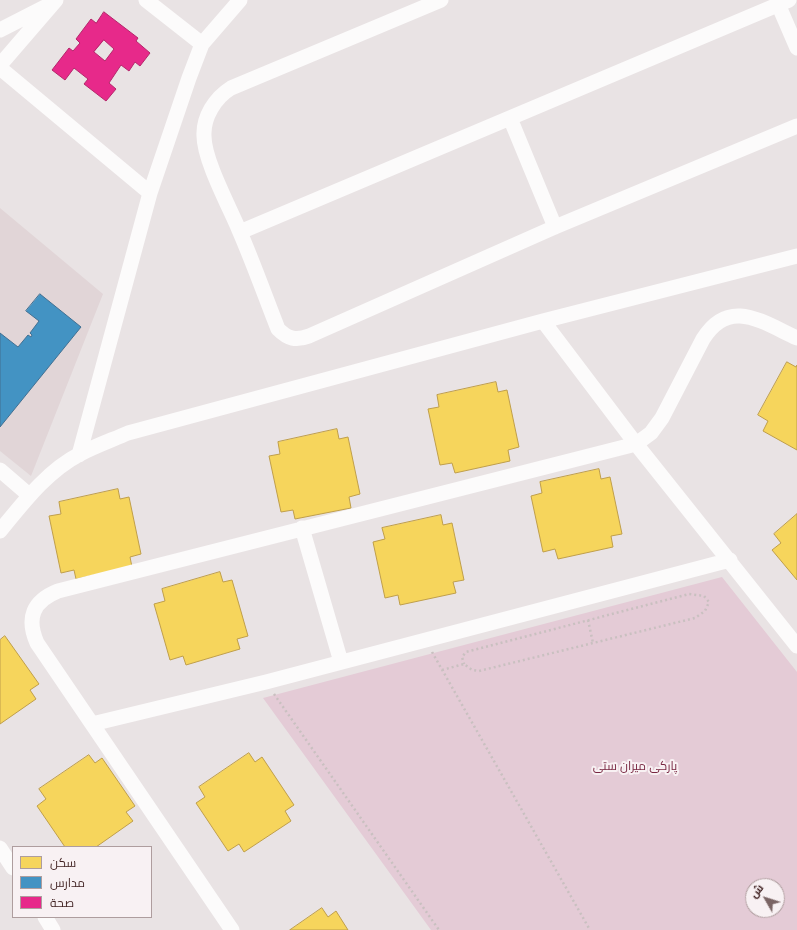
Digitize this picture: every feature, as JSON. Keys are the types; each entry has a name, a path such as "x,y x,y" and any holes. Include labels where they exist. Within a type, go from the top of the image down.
{"street":[{"path":"146,0 202,44"},
{"path":"79,454 150,193 202,44 240,0"},
{"path":"441,0 231,88 218,98 207,119 203,134 210,160 278,329 284,335 292,339 301,339 555,227 797,126"},
{"path":"0,30 54,2"},
{"path":"0,65 54,2"},
{"path":"240,232 784,2 797,48"},
{"path":"0,68 150,193"},
{"path":"510,118 555,227"},
{"path":"0,531 29,495 54,473 79,454 128,432 543,321 797,256"},
{"path":"232,930 37,643 32,631 32,618 36,606 46,596 58,591 636,444 657,426 710,327 721,319 734,315 748,316 797,338"},
{"path":"543,321 636,444 730,560 797,646"},
{"path":"0,470 29,495"},
{"path":"302,528 341,662"},
{"path":"92,724 266,682 730,560"},
{"path":"0,848 12,866"},
{"path":"46,918 53,930"}],"path":[{"path":"689,594 704,596 709,602 705,611 695,618 592,643 480,671 472,670 464,664 462,657 466,652 689,594"},
{"path":"588,620 592,643"},
{"path":"425,640 590,930"},
{"path":"442,670 464,664"},
{"path":"266,682 439,930"}],"shaded area":[{"path":"0,208 103,294 31,476 0,451"}],"green space":[{"name":"پارکی میران ستی","path":"722,577 797,672 797,930 431,930 263,698"}],"building: سكن":[{"path":"787,362 796,367 797,365 797,450 763,431 768,421 758,415"},
{"path":"496,382 498,392 507,390 519,447 508,450 510,461 455,473 452,463 440,465 428,409 439,407 437,395"},
{"path":"337,429 339,439 348,437 360,494 349,497 351,508 295,519 293,510 281,512 269,456 280,454 278,442"},
{"path":"599,469 601,479 610,477 622,534 611,536 613,547 558,559 555,549 543,552 531,496 542,493 540,482"},
{"path":"118,489 120,499 129,497 141,554 130,557 132,567 76,579 74,570 61,573 49,516 61,514 59,502"},
{"path":"797,514 797,580 772,550 781,543 774,534"},
{"path":"441,515 443,525 452,523 464,580 453,582 456,593 400,605 398,595 385,598 373,542 385,539 382,528"},
{"path":"220,572 223,582 232,580 248,636 237,639 240,649 186,665 183,656 170,660 154,604 165,601 162,589"},
{"path":"5,636 39,684 30,690 36,699 0,724 0,640"},
{"path":"249,753 255,762 262,757 294,805 285,811 291,821 244,852 239,844 228,851 196,803 205,797 199,787"},
{"path":"89,755 95,763 102,758 135,806 126,812 133,821 97,846 64,846 37,806 46,799 39,789"},
{"path":"322,908 328,917 336,911 348,930 290,930"}],"building: مدارس":[{"path":"40,294 81,327 0,427 0,333 18,347 28,335 31,337 32,335 30,333 39,321 26,311"}],"building: صحة":[{"path":"104,12 138,38 136,41 150,53 140,66 135,62 129,71 121,65 109,83 116,89 106,101 84,84 88,79 74,68 65,80 52,70 69,48 73,51 80,43 76,39 91,19 96,23","holes":["104,40 114,49 105,61 94,52"]}]}
